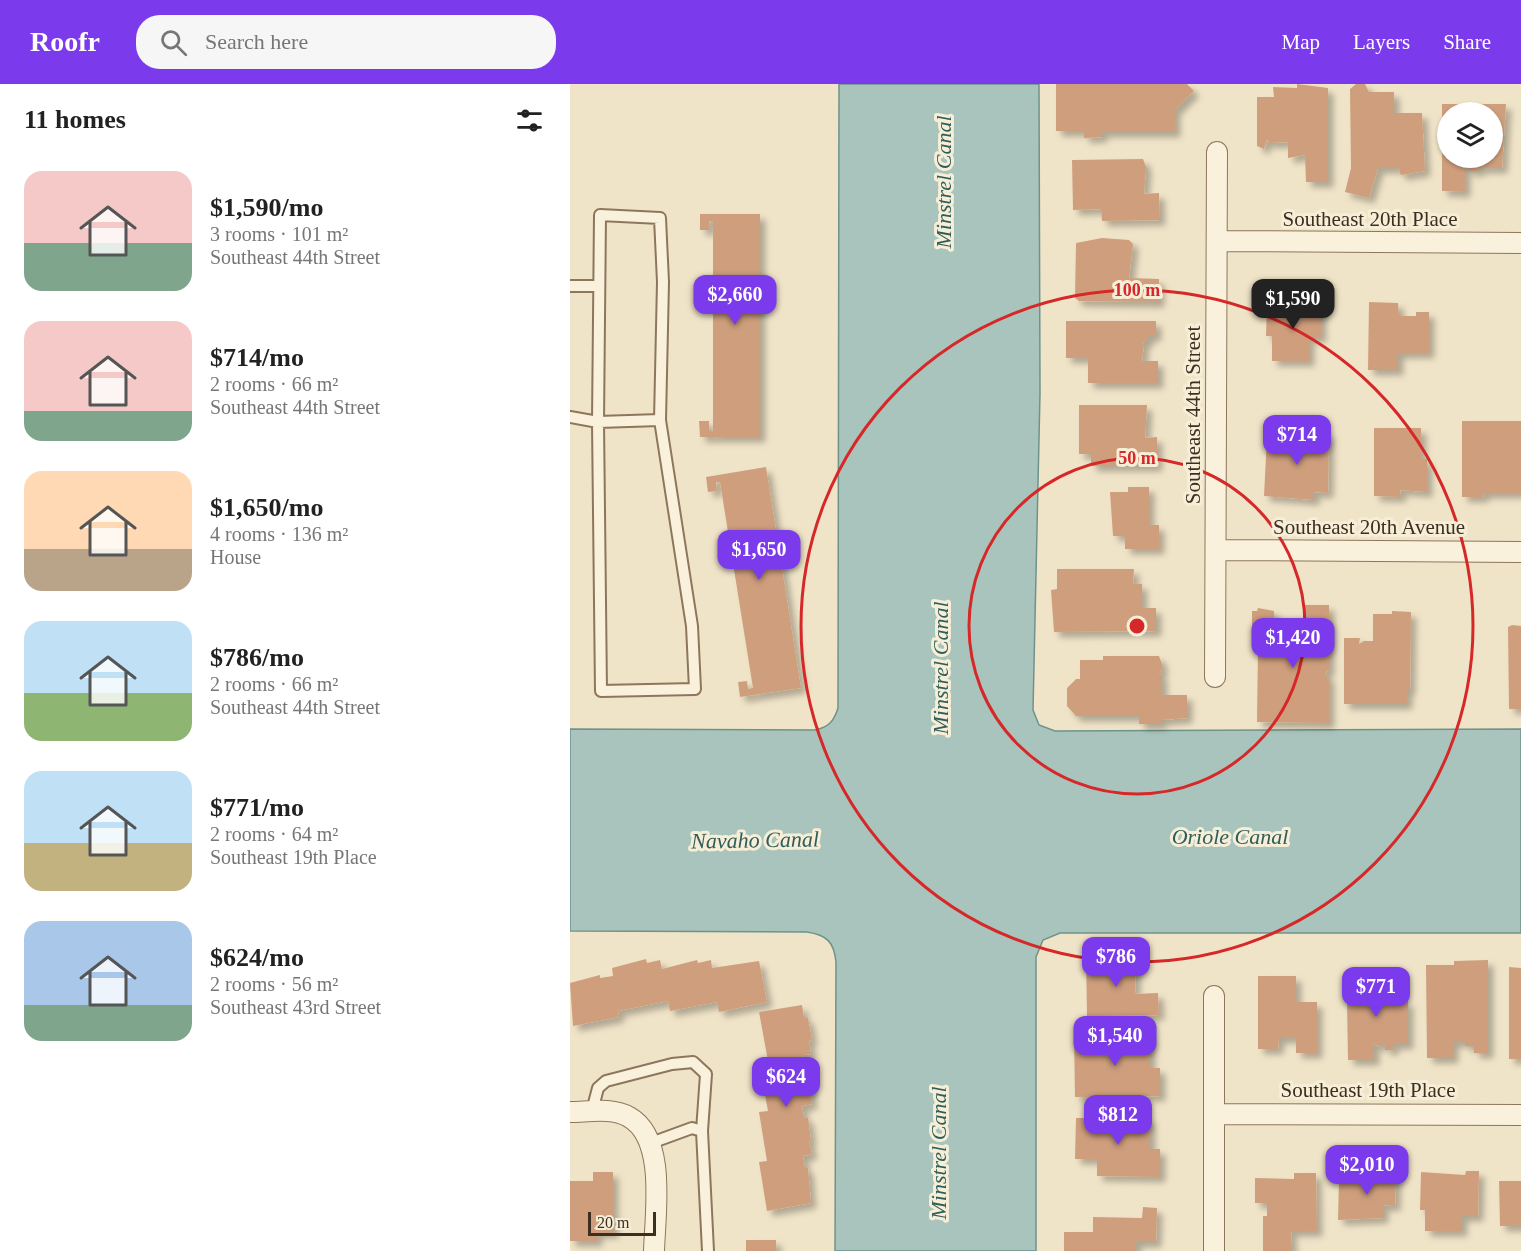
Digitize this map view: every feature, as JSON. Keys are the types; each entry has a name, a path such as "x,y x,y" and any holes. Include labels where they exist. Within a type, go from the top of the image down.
{"street":[{"name":"Southeast 44th Street","path":"1215,677 1217,152"},
{"name":"Southeast 20th Place","path":"1218,241 1521,243"},
{"name":"Southeast 20th Avenue","path":"1217,550 1521,552"},
{"path":"1214,996 1216,1114 1214,1251"},
{"path":"570,1112 613,1111 630,1117 647,1137 656,1163 654,1251"},
{"name":"Southeast 19th Place","path":"1216,1114 1521,1115"}],"lane":[{"path":"600,215 660,218 663,282 660,420 692,626 695,688 601,691 599,286 600,215"},
{"path":"570,286 599,286"},
{"path":"570,417 598,422 660,420"},
{"path":"592,1112 598,1088 606,1081 672,1064 693,1062 706,1074 702,1131 708,1251"},
{"path":"647,1137 692,1128 702,1131"}],"water":[{"path":"839,84 1039,84 1040,393 1033,710 1039,725 1055,731 1521,729 1521,933 1060,933 1043,940 1036,957 1036,1251 835,1251 836,962 831,945 820,935 807,932 570,931 570,729 815,730 830,723 838,708"}],"building":[{"path":"1056,84 1187,84 1194,91 1175,110 1175,132 1102,132 1102,137 1084,138 1084,131 1056,131"},
{"path":"1297,84 1328,88 1328,182 1306,182 1305,155 1288,158 1288,142 1269,143 1267,139 1264,149 1257,146 1257,97 1274,97 1273,87 1297,88"},
{"path":"1356,84 1365,84 1369,92 1394,92 1394,113 1422,113 1425,171 1401,175 1398,168 1378,168 1369,198 1345,192 1351,168 1350,89"},
{"path":"1503,104 1506,104 1503,152"},
{"path":"1143,159 1146,167 1144,194 1159,193 1160,220 1102,221 1101,209 1073,210 1072,160"},
{"path":"1442,168 1465,168 1465,192 1442,191"},
{"path":"1469,168 1479,168 1479,171 1469,171"},
{"path":"700,214 760,214 760,437 700,437 699,421 709,421 709,430 713,431 713,221 709,221 709,230 700,230"},
{"path":"1102,238 1129,240 1133,244 1129,278 1159,279 1159,302 1079,301 1075,298 1076,243"},
{"path":"1369,302 1398,303 1399,316 1416,316 1416,312 1429,312 1429,353 1398,353 1398,370 1368,370"},
{"path":"1321,303 1321,337 1309,337 1309,361 1272,361 1272,336 1266,336 1267,304"},
{"path":"1066,321 1156,321 1156,336 1148,336 1148,342 1142,342 1144,344 1142,361 1158,361 1158,383 1088,383 1088,358 1066,358"},
{"path":"1079,405 1147,405 1145,438 1157,437 1157,466 1091,466 1091,454 1079,454"},
{"path":"1462,421 1521,421 1521,493 1484,493 1483,497 1462,497"},
{"path":"1374,428 1421,428 1421,459 1427,459 1427,492 1400,490 1401,497 1374,496"},
{"path":"1293,432 1329,432 1328,493 1314,492 1314,500 1264,496 1267,437 1293,438"},
{"path":"766,467 801,688 740,697 738,682 747,681 748,689 753,688 720,482 716,482 717,491 708,492 706,477"},
{"path":"1128,487 1149,487 1149,525 1159,525 1159,549 1125,549 1125,536 1113,536 1110,492 1128,492"},
{"path":"1057,569 1134,569 1133,584 1142,584 1142,608 1156,608 1156,631 1054,632 1051,590 1057,589"},
{"path":"1305,605 1329,605 1329,669 1325,674 1329,678 1329,723 1257,722 1258,647 1261,644 1258,641 1258,633 1252,633 1252,611 1257,611 1258,608 1274,611 1274,634 1281,634 1281,629 1293,630 1293,641 1303,641 1303,636 1308,636 1308,628 1305,628"},
{"path":"1392,611 1411,612 1410,690 1407,690 1407,704 1344,704 1344,638 1360,638 1359,644 1364,641 1373,641 1373,614 1392,614"},
{"path":"1521,626 1521,709 1509,709 1508,627"},
{"path":"1103,656 1159,656 1162,664 1162,670 1159,672 1162,675 1162,695 1187,695 1187,718 1161,720 1161,724 1139,724 1139,716 1076,716 1067,706 1067,688 1076,679 1080,679 1080,660 1103,660"},
{"path":"1086,955 1136,955 1135,994 1158,993 1159,1015 1087,1016"},
{"path":"646,959 647,963 660,960 662,969 697,960 698,963 711,960 712,968 759,961 767,1002 719,1012 717,1002 670,1011 668,1001 618,1011 619,1017 573,1026 570,983 600,975 600,978 613,976 612,968"},
{"path":"1488,960 1488,1053 1474,1053 1474,1046 1465,1046 1465,1042 1453,1042 1453,1058 1427,1058 1426,965 1454,965 1454,961"},
{"path":"1509,967 1521,968 1521,1059 1509,1059"},
{"path":"1258,976 1296,976 1296,1002 1317,1002 1317,1053 1296,1053 1296,1038 1279,1038 1278,1049 1258,1049"},
{"path":"1358,978 1397,978 1399,1001 1408,1001 1408,1044 1393,1044 1393,1050 1385,1050 1385,1044 1381,1044 1381,1047 1374,1044 1374,1060 1348,1060 1347,1002 1358,1001"},
{"path":"802,1005 804,1018 808,1018 812,1040 809,1041 811,1054 802,1055 804,1068 808,1067 812,1104 802,1106 804,1118 808,1118 811,1141 809,1141 812,1154 803,1156 805,1168 808,1168 811,1203 767,1211 759,1162 767,1161 759,1112 768,1111 759,1063 768,1061 759,1012"},
{"path":"1150,1035 1150,1068 1160,1068 1160,1096 1075,1097 1074,1036"},
{"path":"1076,1118 1150,1118 1150,1149 1160,1149 1160,1177 1097,1176 1097,1159 1075,1159"},
{"path":"1378,1170 1396,1171 1395,1206 1383,1205 1383,1218 1338,1220 1339,1180 1372,1181 1372,1173 1378,1173"},
{"path":"1466,1171 1479,1171 1478,1216 1462,1216 1462,1231 1425,1231 1425,1210 1420,1210 1421,1172 1465,1175"},
{"path":"593,1172 613,1172 613,1233 597,1233 597,1241 570,1241 570,1181 593,1181"},
{"path":"1294,1173 1316,1173 1317,1231 1291,1231 1292,1251 1263,1251 1263,1216 1267,1216 1267,1203 1255,1203 1255,1178 1294,1179"},
{"path":"1499,1181 1521,1181 1521,1226 1500,1226"},
{"path":"1143,1207 1157,1208 1156,1242 1136,1242 1136,1251 1064,1251 1064,1232 1093,1232 1093,1217 1142,1218"},
{"path":"746,1240 776,1240 776,1251 746,1251"}],"water label":[{"name":"Minstrel Canal","path":"943,182"},
{"name":"Minstrel Canal","path":"940,668"},
{"name":"Oriole Canal","path":"1230,836"},
{"name":"Navaho Canal","path":"755,840"},
{"name":"Minstrel Canal","path":"938,1153"}]}
